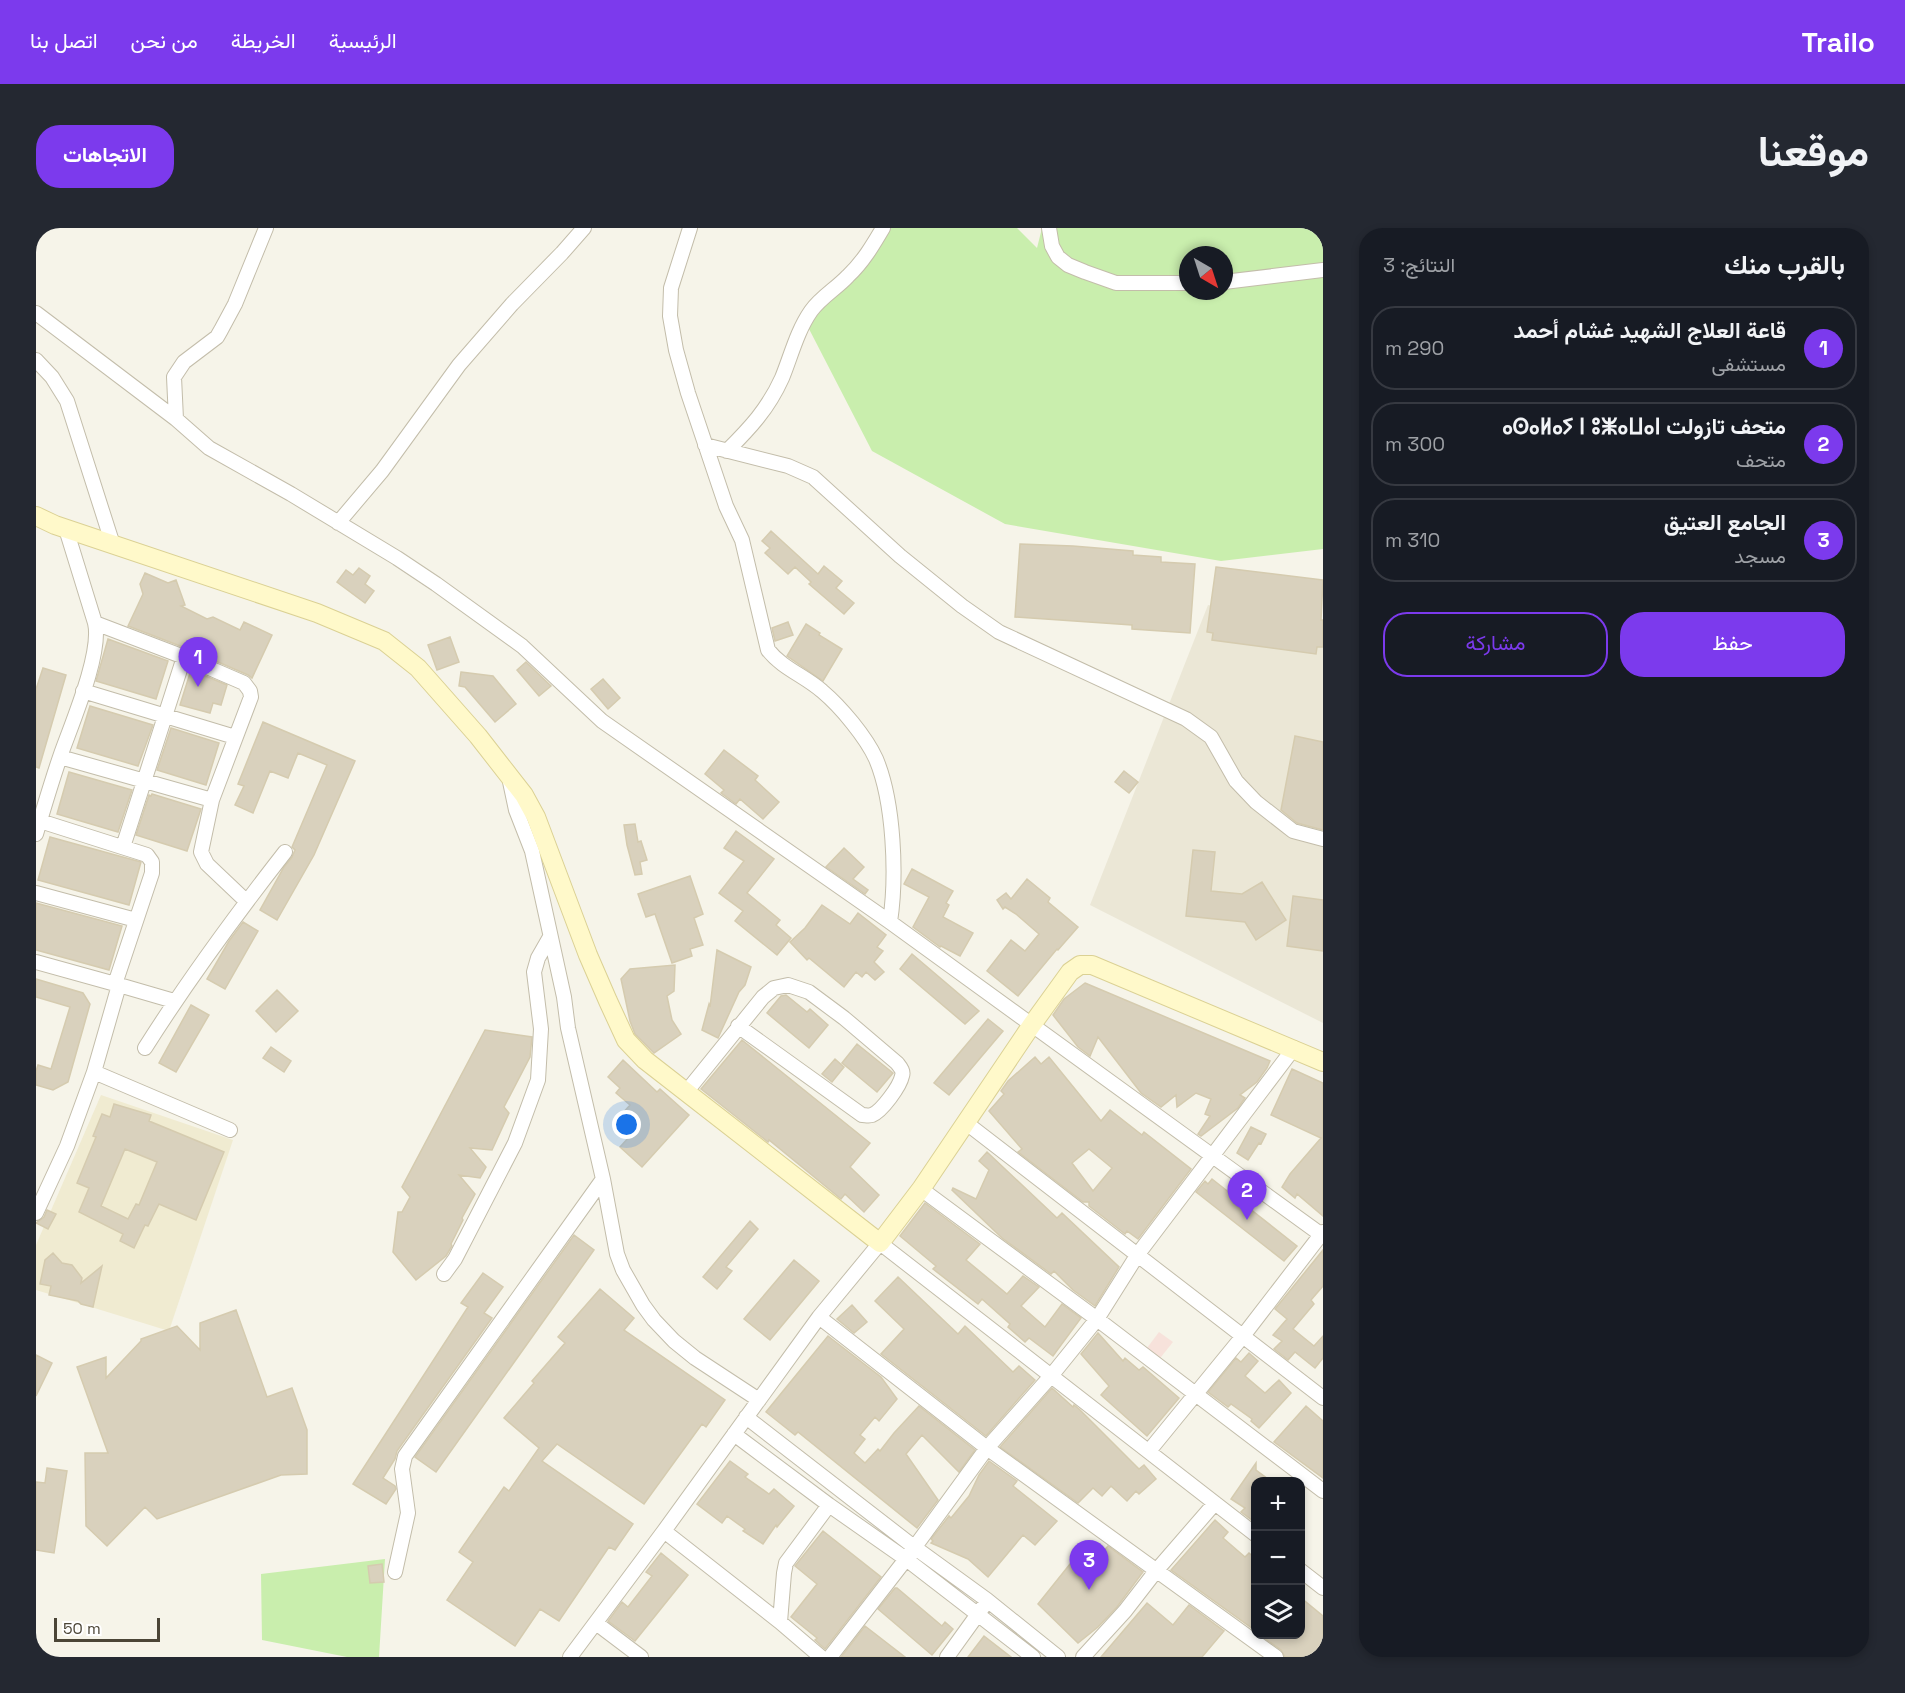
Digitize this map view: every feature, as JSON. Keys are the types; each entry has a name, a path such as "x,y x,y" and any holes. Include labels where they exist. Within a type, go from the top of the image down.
{"street":[{"path":"176,419 174,377 184,362 217,337 235,304 266,228"},
{"path":"338,523 382,471 459,365 512,304 584,228"},
{"path":"690,228 671,288 670,316 676,350 688,393 726,506 742,540 768,650 778,661 822,691 853,723 876,758 885,790 894,857 894,898 890,922"},
{"path":"727,451 753,426 770,401 812,309 848,277 863,260 883,228"},
{"path":"1049,228 1052,246 1058,257 1068,265 1116,284 1179,283"},
{"path":"1233,281 1323,270"},
{"path":"36,314 219,454 271,482 436,584 522,646 602,721 890,922 1322,1234 1243,1336 1149,1451"},
{"path":"36,360 52,377 67,401 113,545"},
{"path":"705,444 788,466 813,477 900,555 999,632 1186,719 1211,737 1236,781 1256,802 1293,831 1323,839"},
{"path":"36,516 66,529 317,613 384,641 418,668 508,772 524,795 536,817 588,954 626,1040 645,1060 1251,1531"},
{"path":"36,1213 67,1146 94,1072 117,984 153,867 147,855 38,827 83,691 96,643 95,623 66,529"},
{"path":"95,623 184,657 248,686 251,697 212,800 202,842 202,856 207,864 246,902"},
{"path":"123,847 184,657"},
{"path":"83,691 235,737"},
{"path":"60,757 212,800"},
{"path":"508,772 516,810 532,851 564,997 568,1028 620,1262 628,1281 643,1305 654,1320 682,1348 759,1400"},
{"path":"145,1048 174,1001 285,852"},
{"path":"36,893 136,920"},
{"path":"444,1274 455,1259 514,1143 538,1080 541,1029 534,972 538,958 550,937"},
{"path":"36,962 174,1001"},
{"path":"570,1657 819,1317 921,1189 1070,972 1080,965 1092,965 1323,1062"},
{"path":"687,1091 738,1026 763,997 774,988 788,985 809,992 844,1018 897,1063 902,1068 902,1076 881,1109 871,1116 862,1115 738,1026"},
{"path":"830,1657 906,1559 987,1448 1051,1376 1097,1319 1138,1254 1294,1048"},
{"path":"94,1072 231,1130"},
{"path":"965,1122 1323,1398"},
{"path":"395,1572 408,1513 402,1469 405,1456 603,1179"},
{"path":"921,1189 1323,1491"},
{"path":"819,1317 987,1448 1276,1657"},
{"path":"746,1417 914,1547 987,1600 1058,1657"},
{"path":"734,1434 906,1559 1033,1657"},
{"path":"1083,1657 1125,1611 1215,1503"},
{"path":"780,1622 786,1563 829,1505"},
{"path":"664,1531 821,1657"},
{"path":"1305,1574 1323,1588"},
{"path":"947,1657 979,1615 987,1600"},
{"path":"596,1623 641,1657"}],"shaded area":[{"path":"1208,605 1323,629 1323,1023 1090,905"},
{"path":"101,1095 233,1140 169,1331 36,1290 36,1245"},
{"path":"1159,1332 1173,1342 1157,1362 1144,1352"}],"green space":[{"path":"876,228 1017,228 1037,248 1042,228 1323,228 1323,549 1221,561 1005,524 872,451 808,327"},
{"path":"385,1559 379,1657 347,1657 262,1640 261,1574"}],"building":[{"path":"771,531 818,574 824,566 842,581 836,588 854,603 844,614 809,584 811,582 795,567 788,574 765,553 770,548 762,541"},
{"path":"1020,544 1133,551 1133,555 1161,557 1161,562 1195,564 1190,633 1132,629 1132,625 1015,617"},
{"path":"1216,567 1323,580 1321,620 1323,620 1323,647 1317,647 1316,654 1212,640 1213,633 1207,632"},
{"path":"359,568 370,576 365,584 374,591 365,603 337,582 346,570 353,575"},
{"path":"145,573 168,583 176,580 185,605 181,606 207,619 213,617 240,630 244,622 272,635 252,678 188,649 128,626 143,594 140,584"},
{"path":"788,622 793,635 775,641 772,628"},
{"path":"806,624 842,649 823,681 787,656"},
{"path":"450,637 459,662 437,670 428,645"},
{"path":"108,639 168,661 156,699 96,681"},
{"path":"526,662 551,686 539,696 517,670"},
{"path":"43,668 66,675 39,768 36,767 36,689"},
{"path":"191,670 227,685 221,705 213,703 210,713 180,705"},
{"path":"461,672 493,676 516,704 495,722 465,687 459,686"},
{"path":"603,679 620,698 608,709 591,689"},
{"path":"90,706 153,725 138,766 77,748"},
{"path":"263,722 355,761 314,855 277,920 260,910 292,857 295,850 292,847 327,765 298,753 288,778 270,771 253,813 235,805 244,786 238,784"},
{"path":"171,728 219,743 206,785 157,770"},
{"path":"1295,736 1323,742 1323,830 1297,823 1281,810"},
{"path":"724,750 758,776 755,780 779,802 763,819 740,799 736,804 721,793 724,790 705,774"},
{"path":"1124,771 1138,782 1129,793 1115,782"},
{"path":"69,772 132,790 118,832 57,814"},
{"path":"149,795 201,809 187,851 136,835"},
{"path":"635,824 638,842 641,841 647,860 640,862 642,874 635,875 624,825"},
{"path":"736,831 774,859 747,893 780,920 776,925 791,938 777,955 735,921 743,911 719,893 744,861 724,848"},
{"path":"50,837 141,862 129,905 38,880"},
{"path":"844,848 864,867 853,879 868,890 865,894 826,867"},
{"path":"1193,850 1215,852 1211,891 1242,894 1262,882 1286,920 1256,940 1245,922 1186,916"},
{"path":"912,869 953,891 946,903 949,905 943,917 973,933 960,956 940,947 913,927 929,897 904,884"},
{"path":"690,876 703,914 694,918 703,945 690,949 692,956 672,963 655,914 646,917 638,894"},
{"path":"1027,879 1050,898 1048,902 1078,927 1018,996 987,971 1011,940 1025,951 1039,934 1016,914 1005,907 1003,909 997,900 1006,893 1011,899"},
{"path":"1293,896 1323,900 1323,951 1287,946"},
{"path":"36,903 122,926 109,970 36,950"},
{"path":"822,905 850,924 858,913 886,935 877,947 883,951 874,962 884,972 875,980 866,972 862,977 856,972 844,987 809,958 807,960 790,942 805,928"},
{"path":"243,922 258,931 225,989 207,979"},
{"path":"717,950 751,967 745,985 739,992 718,1038 702,1030 709,1004 710,1007"},
{"path":"912,954 979,1011 965,1024 900,969"},
{"path":"675,965 674,991 667,996 672,1020 681,1034 654,1053 635,1034 621,979 630,969"},
{"path":"36,979 83,993 90,1004 68,1082 53,1090 36,1085 36,1071 38,1065 51,1069 70,1007 36,997"},
{"path":"1085,983 1270,1061 1267,1068 1257,1082 1240,1095 1245,1098 1238,1108 1201,1136 1198,1134 1210,1116 1205,1114 1211,1099 1196,1093 1177,1107 1176,1095 1161,1107 1141,1093 1098,1037 1090,1056 1078,1047 1053,1015 1064,999"},
{"path":"277,990 298,1011 276,1032 256,1011"},
{"path":"786,995 807,1012 810,1009 828,1025 809,1048 767,1013 781,996"},
{"path":"191,1005 209,1015 176,1072 159,1063"},
{"path":"988,1019 1003,1031 949,1095 934,1083"},
{"path":"485,1030 532,1037 530,1057 504,1107 509,1113 492,1150 470,1148 486,1167 480,1178 459,1175 475,1194 462,1218 452,1246 446,1256 416,1280 393,1252 398,1212 402,1212 410,1197 402,1187"},
{"path":"742,1040 870,1143 850,1167 879,1195 864,1212 845,1194 841,1199 769,1140 768,1142 701,1089"},
{"path":"857,1044 893,1073 877,1092 842,1063"},
{"path":"271,1047 291,1061 284,1072 263,1058"},
{"path":"1035,1057 1041,1064 1049,1057 1101,1121 1110,1110 1142,1135 1144,1132 1191,1169 1138,1239 1127,1231 1125,1234 1089,1206 1089,1202 1083,1202 1018,1152 1022,1149 989,1111 1004,1094 1001,1091 1008,1081","holes":["1089,1149 1112,1168 1093,1191 1072,1163"]},
{"path":"835,1059 844,1067 832,1082 822,1074"},
{"path":"623,1060 657,1092 660,1089 689,1115 642,1167 620,1147 630,1136 614,1123 630,1105 616,1093 620,1088 608,1077"},
{"path":"1292,1069 1323,1083 1323,1216 1297,1194 1295,1198 1282,1187 1290,1174 1321,1138 1271,1115"},
{"path":"114,1104 151,1115 149,1121 224,1152 196,1220 159,1204 134,1248 120,1241 123,1234 79,1212 89,1188 77,1183 96,1137 93,1136 102,1114 110,1117","holes":["125,1149 157,1162 139,1205 136,1204 128,1219 101,1206"]},
{"path":"1251,1127 1266,1134 1248,1160 1237,1153"},
{"path":"987,1152 1057,1218 1062,1213 1119,1267 1095,1306 1073,1290 1054,1271 1051,1274 1002,1238 952,1190 953,1188 976,1199 989,1170 979,1161"},
{"path":"1212,1179 1297,1246 1284,1261 1196,1192 1205,1181 1208,1184"},
{"path":"925,1203 980,1244 966,1260 1007,1294 1023,1276 1039,1287 1021,1306 1045,1327 1062,1304 1081,1318 1053,1356 1029,1338 1025,1342 1008,1327 1010,1324 982,1299 978,1304 933,1269 936,1266 900,1236"},
{"path":"47,1210 56,1214 48,1229 36,1223 44,1217"},
{"path":"750,1221 758,1229 726,1267 732,1271 717,1289 703,1277"},
{"path":"574,1235 594,1250 436,1472 415,1457"},
{"path":"1323,1250 1323,1286 1311,1300 1314,1304 1293,1329 1314,1346 1323,1336 1323,1358 1315,1368 1295,1352 1288,1360 1274,1349 1282,1341 1273,1335 1287,1319 1275,1309"},
{"path":"53,1253 62,1263 72,1265 82,1278 81,1283 102,1266 93,1307 78,1301 49,1295 51,1286 40,1284 45,1260"},
{"path":"794,1260 819,1281 770,1340 744,1319"},
{"path":"483,1273 503,1287 484,1313 492,1318 397,1451 395,1459 383,1478 396,1489 386,1504 353,1484 468,1307 461,1303"},
{"path":"898,1277 958,1334 965,1326 1013,1372 1019,1366 1035,1380 986,1436 881,1354 904,1329 875,1301"},
{"path":"600,1289 634,1318 624,1330 725,1400 706,1427 702,1424 644,1504 557,1444 542,1461 633,1524 615,1550 609,1547 559,1621 540,1609 515,1646 447,1600 473,1562 459,1552 504,1487 509,1491 539,1448 504,1418 565,1343 558,1337"},
{"path":"852,1305 867,1322 854,1333 837,1319"},
{"path":"236,1310 267,1397 292,1388 307,1430 307,1474 281,1475 157,1519 145,1507 107,1546 86,1526 85,1453 108,1453 77,1367 106,1357 106,1378 141,1339 177,1326 200,1350 200,1323"},
{"path":"1098,1333 1123,1361 1125,1358 1139,1370 1143,1367 1179,1398 1147,1436 1101,1395 1109,1386 1081,1354"},
{"path":"828,1336 881,1377 897,1399 879,1421 875,1417 860,1435 865,1439 854,1453 865,1463 878,1449 880,1451 919,1406 975,1450 959,1472 922,1435 906,1454 938,1500 917,1528 798,1432 795,1435 766,1412"},
{"path":"1249,1353 1258,1361 1245,1376 1265,1393 1279,1380 1291,1393 1259,1428 1251,1421 1252,1419 1231,1404 1228,1407 1208,1392 1236,1358 1241,1362"},
{"path":"36,1355 52,1363 36,1396"},
{"path":"1052,1388 1073,1407 1074,1405 1079,1409 1139,1469 1144,1465 1156,1479 1139,1494 1136,1491 1127,1501 1111,1486 1102,1496 1093,1488 1078,1503 1000,1447"},
{"path":"1306,1406 1323,1421 1323,1478 1274,1442"},
{"path":"730,1461 748,1474 745,1477 769,1494 774,1489 794,1506 777,1527 776,1525 763,1544 743,1531 745,1529 727,1516 722,1523 697,1504"},
{"path":"989,1461 1017,1481 1013,1486 1057,1521 1035,1545 1023,1535 988,1577 968,1559 931,1543 933,1541 931,1539 969,1496"},
{"path":"1256,1463 1256,1470 1265,1477 1251,1477 1251,1519 1241,1512 1245,1508 1231,1499"},
{"path":"47,1468 67,1471 54,1553 36,1550 36,1482 45,1483"},
{"path":"1215,1520 1228,1532 1223,1538 1245,1557 1249,1553 1251,1555 1251,1627 1171,1570"},
{"path":"823,1531 881,1577 825,1649 815,1640 817,1638 791,1617 817,1584 795,1566"},
{"path":"1086,1544 1100,1555 1108,1546 1143,1572 1117,1607 1098,1627 1078,1643 1038,1604"},
{"path":"661,1553 688,1575 635,1641 608,1621 622,1602 628,1607 652,1576 646,1572"},
{"path":"382,1564 384,1582 370,1583 368,1566"},
{"path":"895,1588 942,1626 945,1622 953,1629 932,1655 878,1609"},
{"path":"1305,1601 1323,1616 1323,1657 1285,1657 1281,1650 1266,1639 1305,1639"},
{"path":"1147,1603 1173,1625 1189,1605 1224,1631 1202,1657 1101,1657"},
{"path":"865,1626 905,1657 841,1657"},
{"path":"984,1636 1011,1657 968,1657"}],"place":[{"name":"قاعة العلاج الشهيد غشام أحمد","path":"198,687"},
{"name":"متحف تازولت ⴰⵙⴰⵍⴰⵢ ⵏ ⵓⵥⴰⵡⴰⵏ","path":"1247,1220"},
{"name":"الجامع العتيق","path":"1089,1590"}]}
